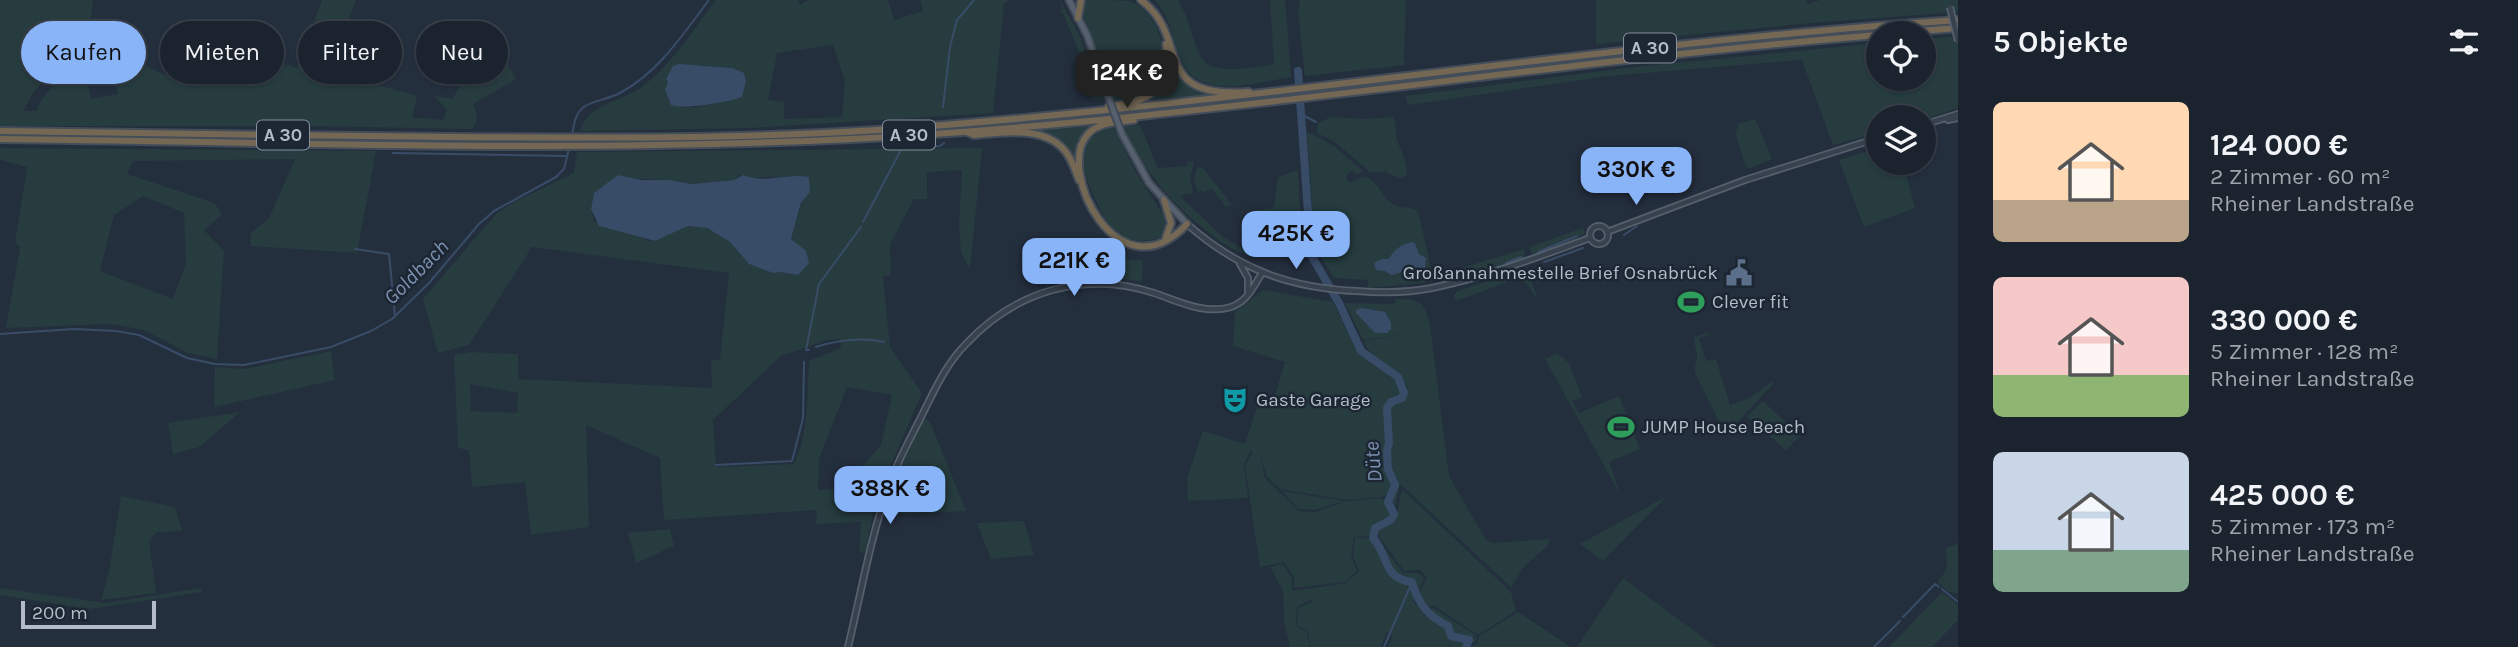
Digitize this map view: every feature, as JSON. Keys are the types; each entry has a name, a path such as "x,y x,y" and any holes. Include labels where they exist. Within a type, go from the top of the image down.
{"highway":[{"path":"1078,18 1082,0"},
{"path":"1141,0 1153,10 1175,64 1194,84 1216,92 1249,91 1258,94"},
{"name":"A 30","path":"0,139 779,142 965,131 1292,99 1305,93 1655,47 1958,20"},
{"path":"1936,30 1958,28"},
{"path":"1075,114 1088,109 1130,104 1144,100 1154,93 1166,73 1165,35"},
{"name":"A 30","path":"577,141 802,134 1075,114 1292,90 1305,93 1866,35"},
{"path":"1085,190 1078,152 1088,134 1108,123 1151,118 1154,114"},
{"name":"A 30","path":"0,131 565,141"},
{"path":"965,131 975,135 1025,133 1050,139 1068,155 1104,228 1114,237 1138,246 1152,245 1167,239 1187,224"},
{"path":"1152,245 1165,238 1171,229 1164,201"}],"main road":[{"path":"1069,0 1122,134 1143,174 1187,224"}],"street":[{"path":"1950,0 1958,41"},
{"path":"1936,122 1958,116"},
{"path":"1607,232 1745,180 1866,142"},
{"path":"1187,224 1215,247 1238,261 1292,283 1325,289 1392,292 1433,288 1518,265 1590,238"},
{"path":"1596,226 1602,226 1607,232 1608,237 1603,243 1594,243 1590,238 1590,231 1596,226"},
{"path":"1238,261 1250,284 1244,300"},
{"path":"848,647 888,486 938,383 954,358 976,334 999,314 1022,301 1055,289 1082,284 1130,287 1193,307 1210,309 1229,307 1244,300 1253,291 1262,273"}],"green space":[{"path":"0,0 93,0 90,21 21,21 21,84 41,84 24,111 37,111 41,101 55,84 88,84 91,99 118,94 116,84 146,84 146,66 160,73 160,84 184,84 193,88 193,84 284,84 284,64 297,68 298,65 298,84 374,84 417,96 412,117 443,120 447,110 434,96 452,99 462,84 507,84 473,104 477,120 471,129 0,126"},
{"path":"322,0 356,0 348,21 314,21"},
{"path":"716,0 798,0 800,5 808,0 888,0 894,20 923,11 920,0 1009,0 1004,4 993,113 750,128 580,131 584,122 598,109 634,92 654,77 673,57","holes":["833,45 845,81 842,117 784,119 784,102 768,100 777,53","699,65 730,68 742,97 698,107 678,106 668,100 665,90 668,82"]},
{"path":"1060,0 1081,38 1104,100 1092,100 1079,52 1063,13 1059,12 1062,10"},
{"path":"1086,0 1129,1 1150,16 1162,41 1164,55 1163,69 1158,81 1146,94 1115,103 1083,13"},
{"path":"1155,0 1178,0 1201,57 1214,67 1234,69 1274,64 1270,0 1285,0 1291,77 1227,86 1198,80 1187,70 1167,19"},
{"path":"1300,0 1406,0 1404,58 1392,55 1404,59 1404,65 1305,76 1298,10"},
{"path":"1596,0 1806,0 1808,4 1820,0 1958,0 1958,12 1596,44"},
{"path":"1958,36 1958,108 1936,116 1936,105 1866,105 1866,136 1833,145 1802,60 1609,76 1408,105 1406,96 1625,68 1866,44 1866,91 1936,91 1936,38"},
{"path":"1170,61 1188,84 1200,91 1215,94 1147,102 1164,84"},
{"path":"508,65 516,79 508,84"},
{"path":"1331,117 1393,117 1407,174 1401,179 1385,172 1386,167 1384,172 1370,172 1335,142 1317,133 1318,123"},
{"path":"1755,119 1772,159 1750,168 1746,167 1735,132 1737,124"},
{"path":"1140,125 1158,168 1187,166 1188,161 1194,162 1190,178 1193,193 1186,193 1181,197 1223,237 1253,255 1241,253 1207,232 1165,192 1132,144 1124,126"},
{"path":"1092,126 1078,140 1074,158 1057,139 1032,131"},
{"path":"1114,128 1135,171 1164,216 1166,229 1159,238 1137,240 1117,233 1105,218 1094,196 1085,172 1083,154 1093,137"},
{"path":"1311,133 1334,146 1363,171 1357,175 1349,172 1346,176 1348,181 1365,177 1370,179 1394,205 1418,211 1431,268 1441,273 1443,278 1422,283 1368,288 1368,280 1334,278 1318,253 1315,243 1307,134"},
{"path":"0,148 376,151 357,253 250,246 251,233 269,218 295,159 133,161 127,174 208,201 216,205 222,215 204,230 224,251 217,359 188,353 144,330 111,324 6,328 20,247 15,243 27,167 0,160","holes":["143,196 184,213 186,264 173,299 100,271 114,215"]},
{"path":"982,148 970,269 961,253 959,226 962,170 927,172 927,199 914,199 890,244 891,275 883,276 890,347 922,393 876,499 865,553 859,552 861,522 816,524 817,510 664,520 660,458 586,425 589,527 531,535 525,482 472,487 469,450 458,448 454,355 470,352 518,354 518,379 712,388 711,361 720,359 729,273 532,247 469,345 438,353 423,299 496,214 514,202 574,173 577,152","holes":["740,175 751,178 805,176 803,199 791,239 799,246 794,274 773,273 749,264 730,242 707,228 688,226 655,241 647,240 594,221 591,209 594,193 615,178 670,180 692,184 734,180","840,339 841,348 809,361 805,427 794,464 716,467 713,420 781,356 827,340","470,384 518,393 517,413 471,411","847,387 892,395 881,445 842,489 818,490 819,459"]},
{"path":"1866,152 1866,175 1906,175 1915,208 1864,227 1839,160"},
{"path":"1200,167 1232,205 1226,207 1211,188 1204,193 1202,190 1198,193 1194,178 1197,168"},
{"path":"1298,170 1302,246 1253,221 1246,213 1274,207 1278,177"},
{"path":"1583,228 1585,233 1553,249 1532,254 1529,247"},
{"path":"1093,238 1116,255 1143,260 1142,282 1115,277 1074,278 1072,251"},
{"path":"1524,249 1525,258 1452,278 1451,271"},
{"path":"1529,268 1538,300 1527,284 1516,279 1456,301 1454,296 1457,291"},
{"path":"1263,290 1333,302 1358,354 1409,390 1399,375 1373,354 1363,341 1400,335 1363,340 1345,303 1393,304 1396,299 1404,299 1423,306 1430,324 1449,476 1486,540 1493,543 1549,539 1548,545 1524,567 1511,587 1400,484 1395,507 1389,494 1346,500 1280,489 1267,477 1260,454 1265,478 1299,511 1315,512 1347,501 1382,498 1391,513 1389,517 1372,526 1370,536 1354,537 1351,555 1357,571 1345,582 1294,588 1294,577 1284,562 1260,567 1245,466 1253,452 1250,451 1244,466 1248,498 1188,501 1187,478 1203,431 1245,444 1260,398 1273,402 1285,362 1233,346 1235,312"},
{"path":"1708,332 1709,335 1699,338 1706,361 1716,359 1730,405 1750,398 1772,381 1773,384 1725,434 1695,373 1695,337"},
{"path":"331,351 335,380 214,407 215,367 245,369"},
{"path":"1557,353 1569,363 1582,397 1572,401 1579,413 1619,396 1640,449 1609,462 1621,496 1545,359"},
{"path":"1763,401 1800,436 1786,450 1747,417"},
{"path":"240,412 199,447 173,454 168,423"},
{"path":"923,419 927,419 931,424 966,511 884,515 886,499"},
{"path":"1402,489 1511,592 1516,611 1478,635 1433,605 1429,608 1419,593 1427,578 1420,570 1404,571 1378,535 1379,530 1395,523"},
{"path":"1282,491 1345,501 1314,510 1299,509"},
{"path":"121,496 175,507 182,531 157,532 149,541 156,593 101,600 109,572"},
{"path":"1667,496 1603,561 1580,544"},
{"path":"1024,521 1034,555 991,559 977,523"},
{"path":"670,529 674,546 636,563 628,533"},
{"path":"1355,538 1377,538 1403,573 1419,573 1424,579 1413,601 1425,615 1433,608 1477,636 1475,643 1466,643 1463,647 1452,647 1448,641 1451,647 1388,647 1393,636 1387,632 1381,647 1311,647 1308,631 1297,626 1298,608 1314,601 1310,600 1297,607 1296,626 1307,632 1310,647 1290,647 1284,621 1283,590 1270,567 1283,564 1292,578 1292,591 1346,583 1359,571 1353,555"},
{"path":"1958,543 1958,593 1949,592 1937,582 1947,567 1945,549"},
{"path":"1623,578 1716,647 1577,647"},
{"path":"0,588 106,603 201,588 202,592 89,609 0,595"},
{"path":"1942,592 1958,605 1958,620 1932,647 1889,647"},
{"path":"1518,612 1571,647 1469,647 1477,644 1479,636"}],"water":[{"path":"679,64 732,68 744,73 746,81 742,97 695,106 671,105 665,90 668,82 666,79 673,66"},
{"path":"618,175 641,180 670,180 692,184 734,180 743,175 759,179 809,177 810,192 801,203 791,239 806,251 809,263 798,275 773,273 749,264 730,242 707,228 688,226 655,241 599,226 591,209 594,193"},
{"path":"1412,242 1419,254 1426,258 1425,269 1412,269 1391,275 1376,270 1374,263 1389,259 1398,248"},
{"path":"1362,308 1385,312 1391,329 1387,333 1375,333 1356,313 1356,310"}],"waterway":[{"name":"Goldbach","path":"572,135 582,109 620,93 647,74 709,0"},
{"path":"943,107 950,47 957,20 974,0"},
{"name":"Düte","path":"1298,71 1311,255 1339,303 1361,351 1398,377 1404,393 1402,398 1391,402 1387,408 1388,469 1395,485 1388,502 1394,514 1391,520 1375,528 1373,538 1391,571 1402,580 1412,582 1417,597 1435,618 1448,626 1451,636 1469,640 1466,647"},
{"path":"1301,114 1316,122"},
{"name":"Goldbach","path":"0,334 74,329 116,331 139,335 187,358 215,364 244,365 331,347 371,331 392,319 429,283 479,224 494,211 556,177 564,169 571,140"},
{"path":"863,222 902,148 940,146 944,143"},
{"path":"393,153 566,156"},
{"path":"1624,235 1637,226"},
{"path":"809,350 806,350 819,284 861,227"},
{"path":"1538,252 1577,236"},
{"path":"1544,262 1583,248"},
{"path":"355,249 389,254 395,316"},
{"path":"1506,263 1521,257"},
{"path":"816,347 850,340 884,342"},
{"path":"716,465 792,461 803,418 804,362"},
{"path":"1384,647 1412,582"},
{"path":"1903,617 1935,584 1939,587"},
{"path":"1942,589 1958,602"},
{"path":"1874,647 1900,621"}],"place":[{"name":"Großannahmestelle Brief Osnabrück","path":"1739,273"},
{"name":"Clever fit","path":"1691,302"},
{"name":"Gaste Garage","path":"1235,400"},
{"name":"JUMP House Beach","path":"1621,427"}]}
